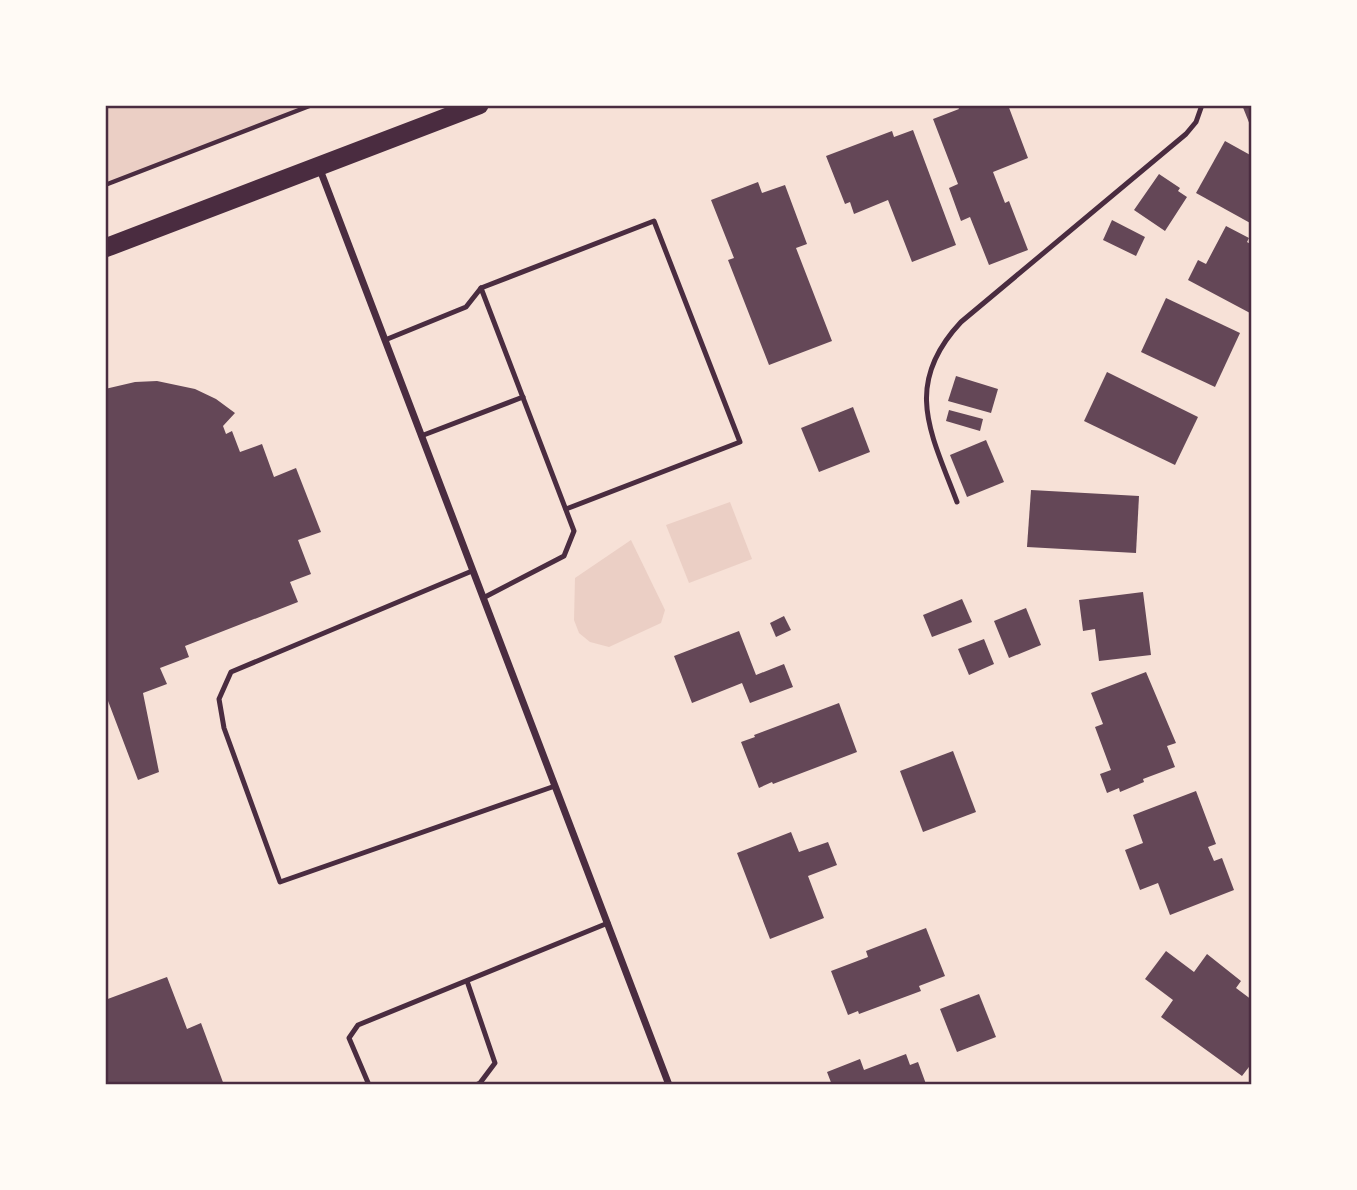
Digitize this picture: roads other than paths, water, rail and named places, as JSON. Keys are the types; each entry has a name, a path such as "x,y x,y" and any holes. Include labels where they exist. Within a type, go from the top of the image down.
{"highway":[{"path":"105,248 479,105"}],"street":[{"path":"319,166 669,1085"}],"lane":[{"path":"957,502 926,417 927,384 943,343 961,322 1186,134 1196,122 1202,105"},
{"path":"385,340 466,307 481,288 654,221 740,442 566,509"},
{"path":"481,288 574,531 564,556 483,598"},
{"path":"421,436 523,397"},
{"path":"472,571 231,673 219,699 225,728 281,882 555,786"},
{"path":"369,1085 349,1038 358,1026 607,923"},
{"path":"467,981 495,1063 476,1085"}]}
